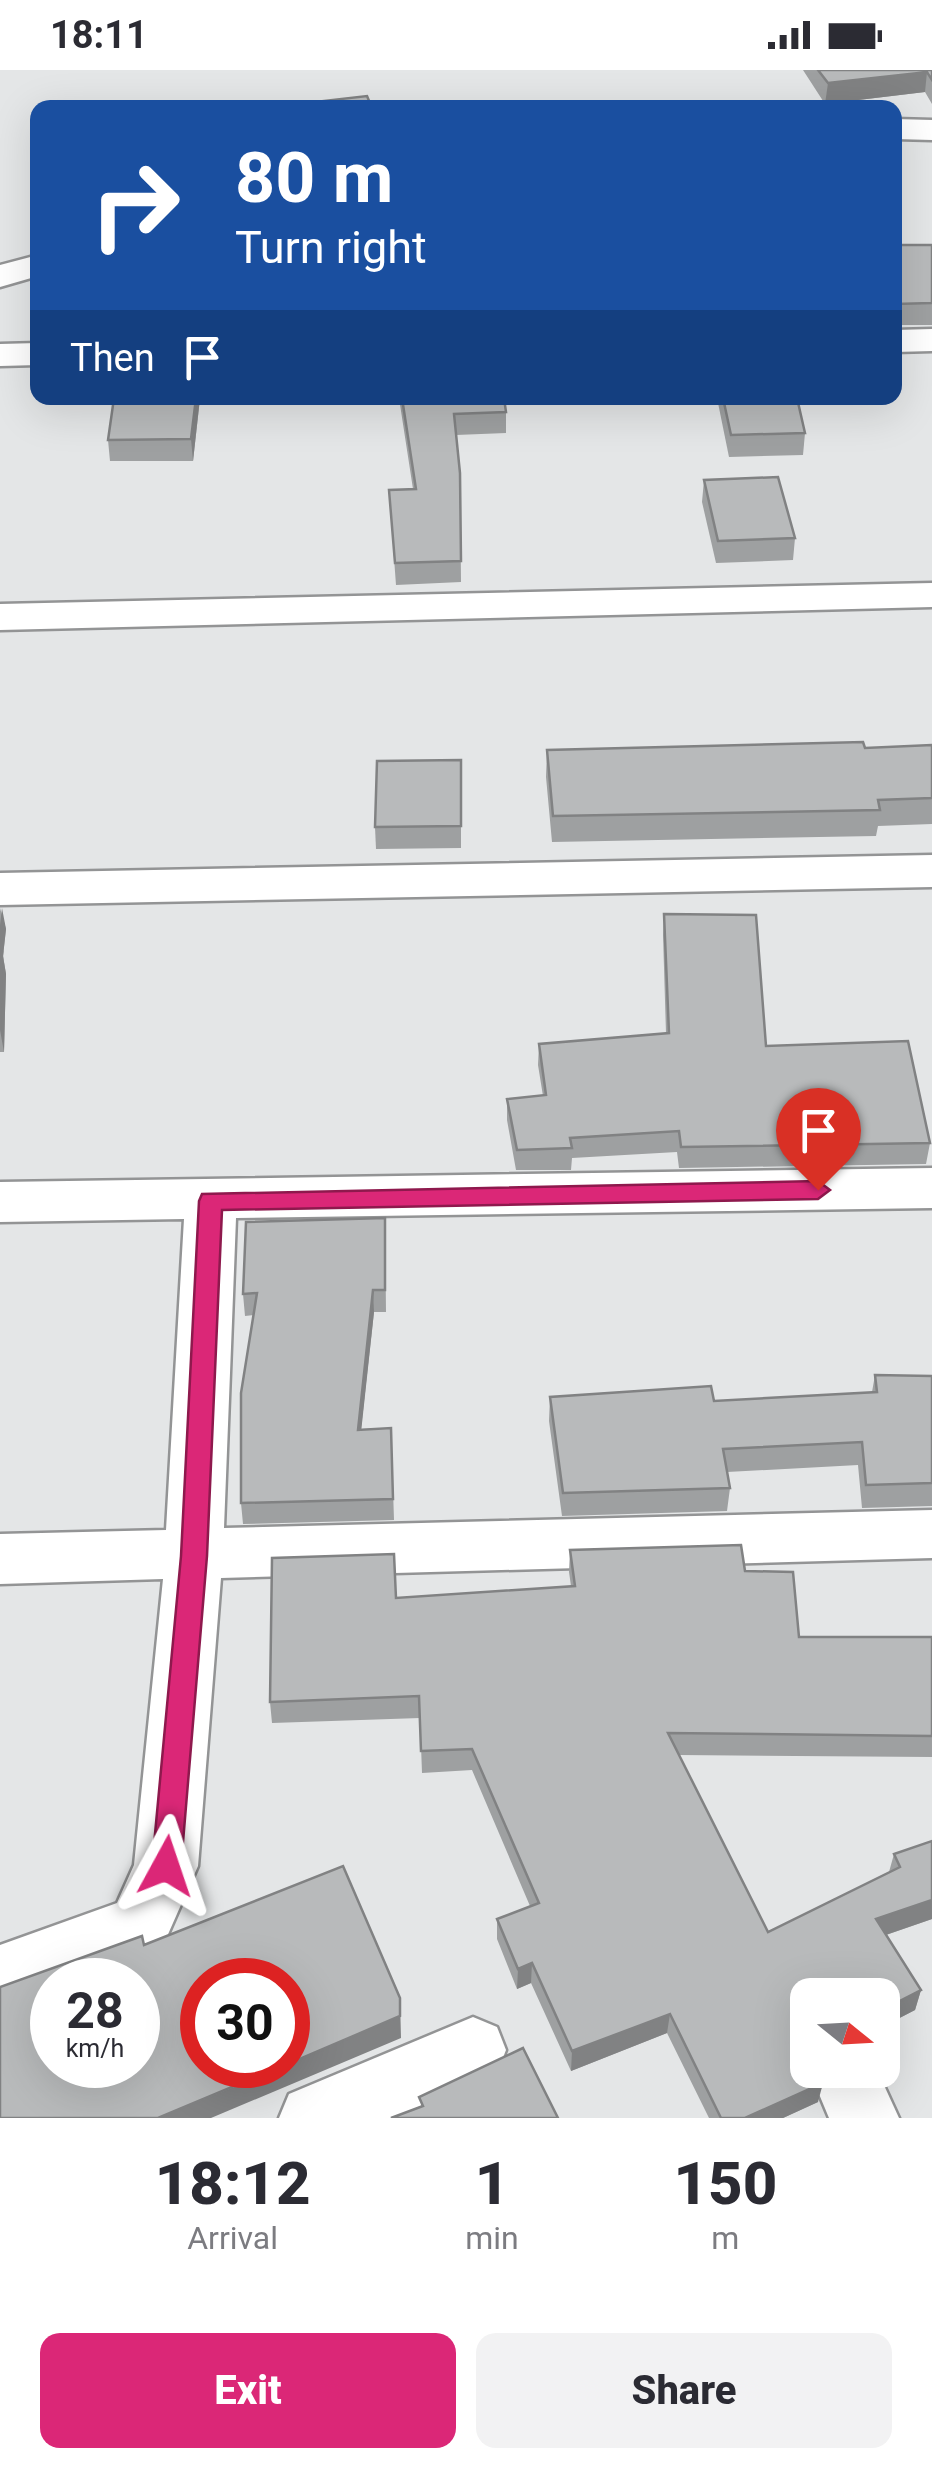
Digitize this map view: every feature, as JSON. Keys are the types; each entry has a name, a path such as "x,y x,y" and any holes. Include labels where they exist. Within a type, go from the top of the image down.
{"street":[{"path":"902,129 932,130"},
{"path":"0,276 30,267"},
{"path":"902,341 932,340"},
{"path":"0,355 30,354"},
{"path":"0,617 295,613 932,594"},
{"path":"0,888 932,871"},
{"path":"0,1202 932,1188"},
{"path":"0,1976 139,1926 166,1866 194,1556 211,1201"},
{"path":"0,1559 932,1534"},
{"path":"314,2118 472,2050"}],"building":[{"path":"818,70 932,70 932,80 927,72 828,83"},
{"path":"367,96 369,100 332,100"},
{"path":"902,245 932,245 932,303 902,304"},
{"path":"113,405 195,405 191,439 108,440"},
{"path":"403,405 505,405 506,412 454,414 460,473 461,561 395,563 389,490 416,489"},
{"path":"725,405 799,405 805,433 731,435"},
{"path":"778,477 795,538 718,541 704,480"},
{"path":"863,742 865,748 932,745 932,798 878,800 880,810 553,816 547,750"},
{"path":"461,760 461,826 375,827 377,761"},
{"path":"664,914 756,915 766,1046 908,1041 930,1143 681,1147 679,1131 570,1138 572,1148 517,1150 507,1099 546,1095 539,1044 669,1033"},
{"path":"0,952 2,952 0,1030"},
{"path":"385,1218 385,1290 373,1290 358,1430 391,1428 393,1499 241,1503 241,1393 257,1293 243,1294 246,1222"},
{"path":"875,1375 932,1376 932,1483 866,1485 862,1442 723,1449 730,1488 563,1493 550,1397 711,1386 714,1401 877,1392"},
{"path":"741,1545 745,1571 793,1572 799,1637 932,1637 932,1736 668,1733 768,1932 900,1867 894,1854 932,1841 932,1900 876,1919 921,1990 900,2001 900,1978 790,1978 790,2088 812,2088 745,2118 721,2118 670,2014 572,2051 532,1963 518,1969 497,1919 539,1903 472,1749 421,1751 419,1696 270,1702 272,1558 394,1554 396,1598 575,1586 570,1550"},
{"path":"343,1866 400,1998 400,2016 310,2055 310,1958 180,1958 180,2088 229,2088 158,2118 0,2118 0,1987 30,1976 30,2088 160,2088 160,1958 81,1958 142,1936 144,1945"},
{"path":"523,2048 558,2118 391,2118 423,2106 419,2097"}],"route":[{"path":"166,1866 194,1556 211,1201 818,1190"}]}
